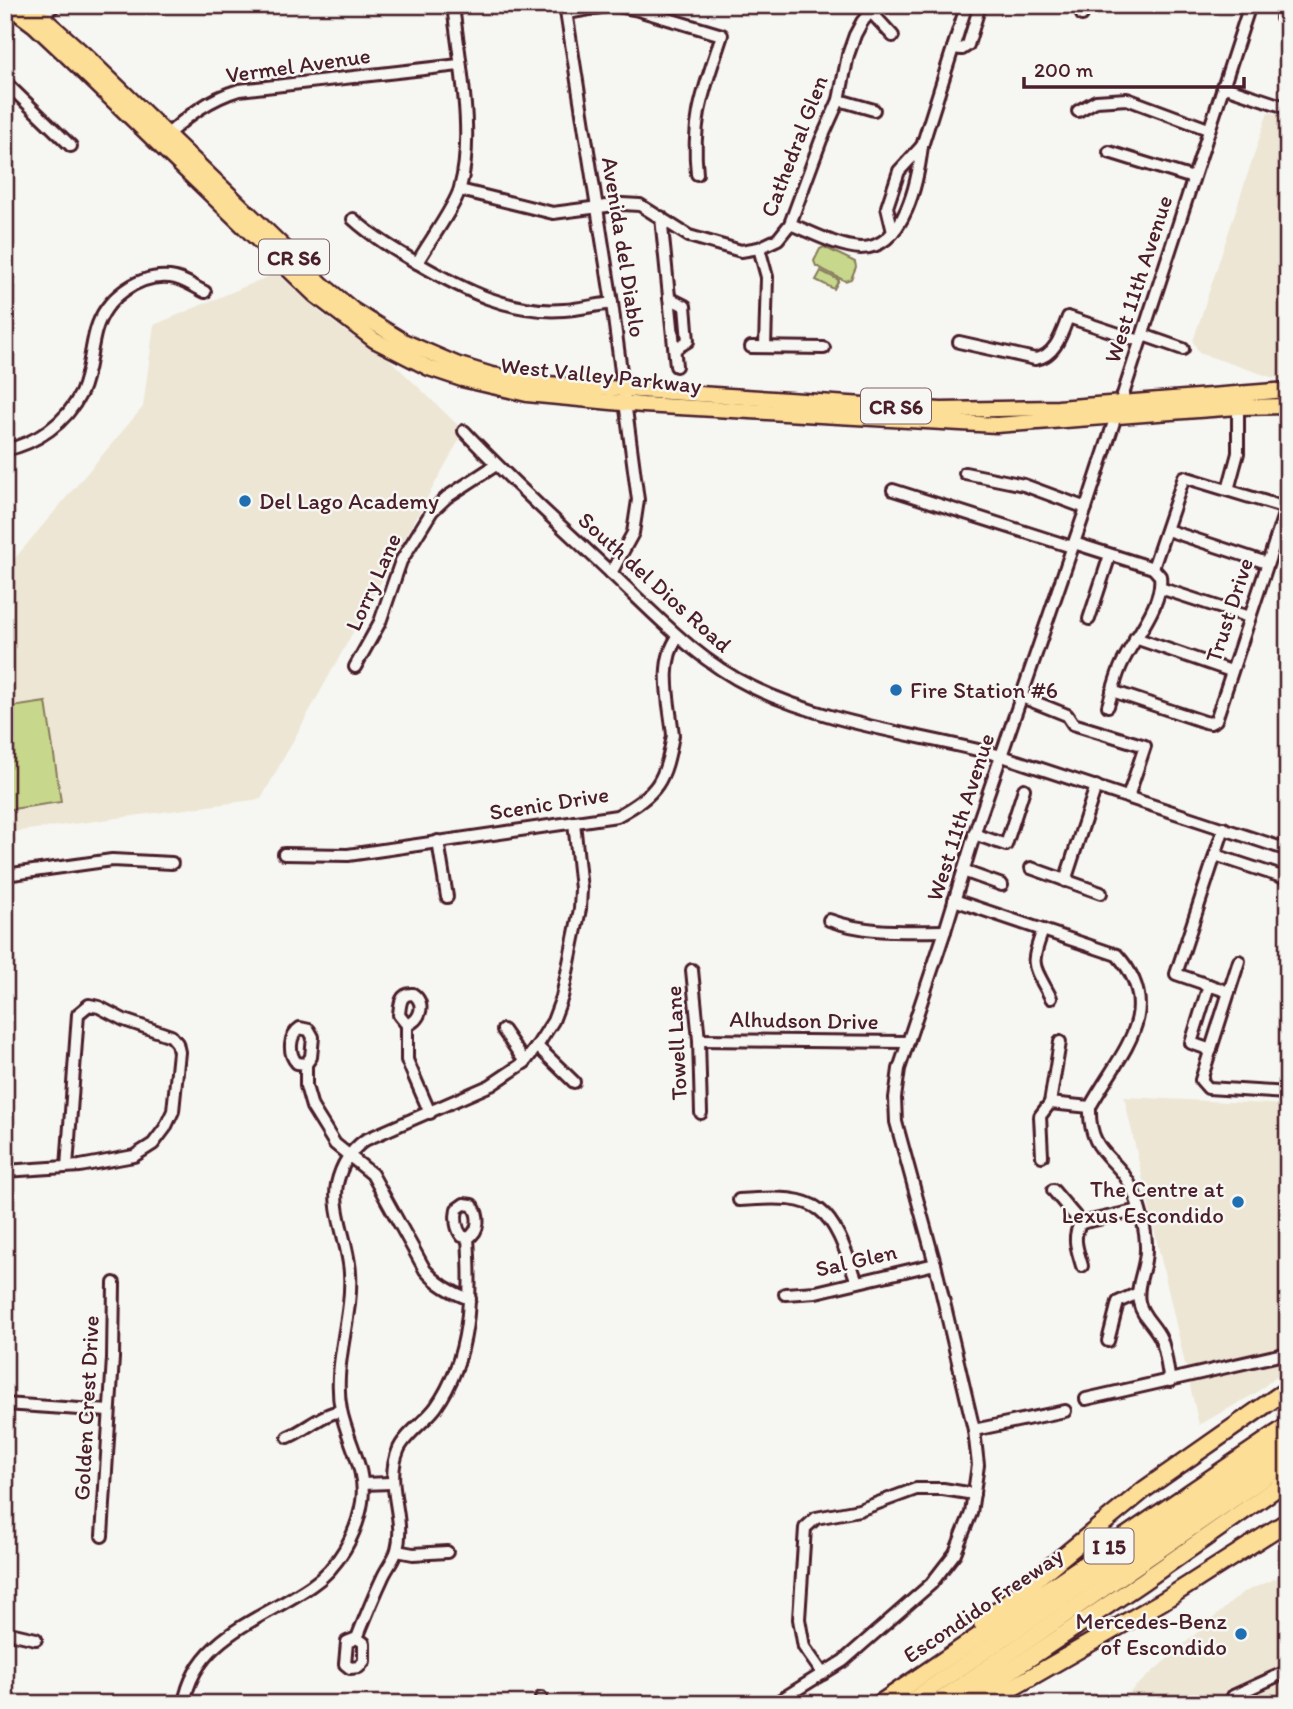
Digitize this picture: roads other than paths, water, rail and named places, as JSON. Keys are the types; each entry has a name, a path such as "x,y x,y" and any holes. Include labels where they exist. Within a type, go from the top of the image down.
{"highway":[{"path":"930,1668 1013,1595 1145,1489 1288,1389"},
{"name":"Escondido Freeway","path":"879,1704 1288,1426"},
{"path":"907,1704 1288,1443"},
{"path":"935,1704 1288,1461"},
{"name":"I 15","path":"961,1704 1288,1480"},
{"path":"984,1704 1163,1601 1288,1521"}],"main road":[{"name":"West Valley Parkway","path":"7,5 38,21 162,139 314,295 341,317 383,344 429,368 496,389 527,394 941,410 1288,406"},
{"name":"West Valley Parkway","path":"29,5 38,21"},
{"name":"West Valley Parkway","path":"1116,410 1288,390"}],"street":[{"path":"38,21 55,5"},
{"path":"417,263 460,190 465,158 465,113 453,5"},
{"path":"566,9 612,5 722,35 700,102 696,124 697,174"},
{"path":"789,224 861,248 877,245 903,221 920,165 922,146 965,10 970,5"},
{"path":"953,48 962,49 968,45 980,5"},
{"name":"West 11th Avenue","path":"774,1704 823,1674 862,1645 937,1577 955,1553 971,1513 978,1465 974,1430 935,1264 896,1122 895,1098 899,1069 974,834 1086,508 1250,5"},
{"path":"1285,5 1282,18 1288,20"},
{"name":"Avenida del Diablo","path":"566,9 612,303 638,500 633,533 611,573"},
{"path":"873,9 893,36"},
{"name":"Cathedral Glen","path":"460,190 553,213 622,204 640,205 685,235 741,251 760,248 778,239 789,224 839,100 855,35 873,9"},
{"name":"Vermel Avenue","path":"162,139 188,115 222,95 239,90 459,65"},
{"path":"5,82 71,146"},
{"path":"1222,86 1288,107"},
{"path":"1078,111 1096,101 1127,99 1208,129"},
{"path":"839,100 874,110"},
{"path":"893,232 887,207 900,171 922,146"},
{"path":"1109,152 1193,178"},
{"path":"661,217 676,366"},
{"path":"353,219 371,236 417,263 462,289 493,301 526,308 563,310 612,303"},
{"path":"760,248 767,277 765,347"},
{"path":"5,450 42,435 55,426 74,405 86,379 97,327 106,309 120,294 148,279 170,277 205,292"},
{"path":"959,342 1041,359 1052,351 1068,317 1183,349"},
{"path":"751,347 824,348"},
{"path":"1228,490 1238,453 1238,407"},
{"name":"South del Dios Road","path":"464,431 496,465 678,637 724,672 781,700 877,729 1002,756 1288,850"},
{"name":"Lorry Lane","path":"355,667 380,622 401,561 432,511 447,497 496,465"},
{"path":"965,473 1024,485 1086,508"},
{"path":"1153,568 1184,478 1287,505"},
{"path":"893,490 1153,568 1160,576 1160,588 1147,621 1120,668 1108,706"},
{"name":"Trust Drive","path":"1112,691 1205,722 1216,720 1287,505"},
{"path":"1167,530 1267,563"},
{"path":"1089,619 1110,555"},
{"path":"1160,588 1249,617"},
{"name":"Scenic Drive","path":"284,854 348,855 617,816 646,799 663,776 673,735 668,656 678,637"},
{"path":"1135,638 1231,671"},
{"path":"1022,697 1067,715 1073,724 1144,746 1128,797"},
{"path":"1065,881 1096,786"},
{"path":"974,834 1006,845 1024,789"},
{"path":"184,1704 195,1670 218,1642 242,1625 311,1586 341,1556 355,1529 362,1503 363,1484 361,1470 341,1411 339,1373 349,1306 350,1271 336,1194 342,1166 365,1140 491,1085 525,1062 537,1046 553,1021 562,996 580,909 581,888 574,822"},
{"path":"1224,828 1176,974 1229,992"},
{"path":"438,841 447,897"},
{"path":"1215,855 1288,879"},
{"path":"5,875 112,860 172,863"},
{"path":"1031,868 1101,893"},
{"path":"963,871 1002,885"},
{"path":"954,900 1117,955 1130,969 1139,989 1141,1006 1132,1036 1090,1107 1090,1120 1097,1144 1132,1188 1139,1210 1147,1251 1138,1293 1143,1313 1161,1338 1170,1381"},
{"path":"829,920 869,930 945,931"},
{"path":"1043,930 1033,956 1035,968 1051,998"},
{"path":"1239,961 1201,1080 1208,1088 1288,1093"},
{"name":"Towell Lane","path":"692,970 699,1040 701,1114"},
{"path":"1209,985 1191,1043 1211,1050"},
{"path":"5,1171 67,1167 134,1156 153,1144 173,1111 179,1052 177,1043 171,1036 124,1020 99,1007 89,1005 78,1014 67,1167"},
{"path":"407,1025 408,1060 430,1113"},
{"path":"503,1030 525,1062"},
{"name":"Alhudson Drive","path":"699,1040 908,1042"},
{"path":"1042,1156 1040,1116 1050,1103 1060,1042"},
{"path":"537,1046 574,1082"},
{"path":"306,1064 306,1086 312,1107 335,1144 372,1174 425,1270 434,1281 470,1299"},
{"path":"1050,1103 1090,1107"},
{"path":"1053,1190 1081,1223"},
{"path":"739,1200 794,1198 818,1209 837,1229 857,1282"},
{"path":"1082,1266 1075,1241 1076,1230 1081,1223 1139,1210"},
{"path":"357,1638 397,1551 399,1531 391,1483 398,1450 436,1407 455,1372 468,1324 468,1238"},
{"name":"Sal Glen","path":"785,1294 816,1292 935,1264"},
{"name":"Golden Crest Drive","path":"102,1536 113,1357 114,1283"},
{"path":"1108,1341 1118,1302 1138,1293"},
{"path":"1086,1399 1288,1353"},
{"path":"5,1404 108,1411"},
{"path":"288,1437 301,1432 331,1412 341,1411"},
{"path":"974,1430 1065,1411"},
{"path":"363,1484 391,1483"},
{"path":"823,1674 804,1647 799,1619 805,1528 810,1522 816,1518 859,1510 916,1489 943,1489 974,1494"},
{"path":"397,1551 413,1555 447,1552"},
{"path":"5,1632 36,1639"},
{"path":"1233,1696 1288,1671"}],"place":[{"name":"Del Lago Academy","path":"245,501"},
{"name":"Fire Station #6","path":"896,690"},
{"name":"The Centre at Lexus Escondido","path":"1238,1202"},
{"name":"Mercedes-Benz of Escondido","path":"1241,1634"}]}
